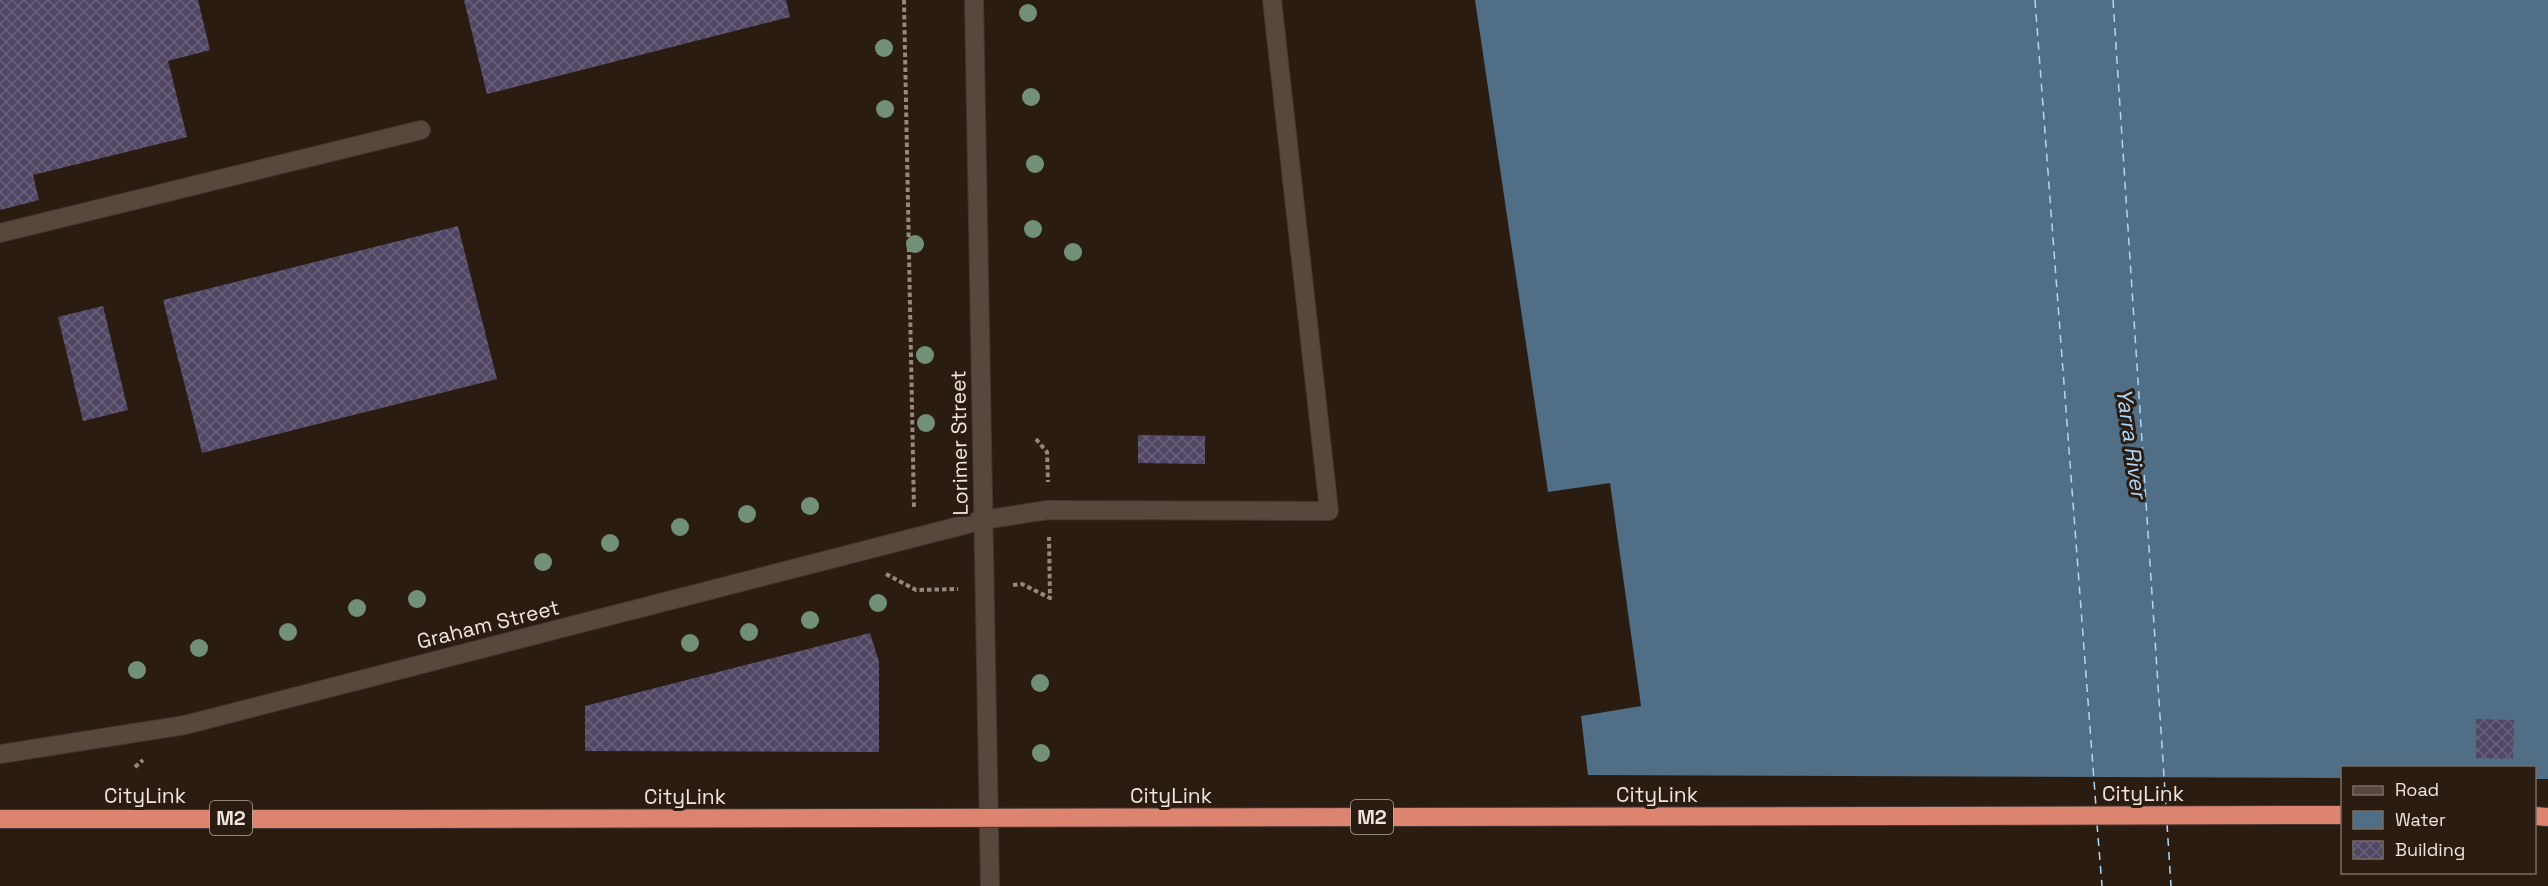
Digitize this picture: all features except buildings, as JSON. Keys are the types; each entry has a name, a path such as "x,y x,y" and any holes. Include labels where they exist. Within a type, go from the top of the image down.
{"highway":[{"name":"CityLink","path":"0,819 2341,815"}],"street":[{"name":"Lorimer Street","path":"974,0 990,886"},
{"name":"Graham Street","path":"0,754 185,725 983,520 1048,510 1329,512 1272,0"},
{"path":"0,233 422,130"}],"path":[{"path":"904,0 915,537"},
{"path":"1036,439 1047,452"}],"water":[{"name":"Yarra River","path":"1475,0 2548,0 2548,886 1601,886 1581,716 1641,706 1610,483 1548,492"}],"pier":[{"path":"1585,775 2341,778 2341,874 2536,874 2536,779 2548,779 2548,886 1598,886"}],"ferry route":[{"path":"2035,0 2096,807"},
{"path":"2113,0 2166,807"},
{"path":"2097,824 2102,886"},
{"path":"2167,824 2171,886"}]}
